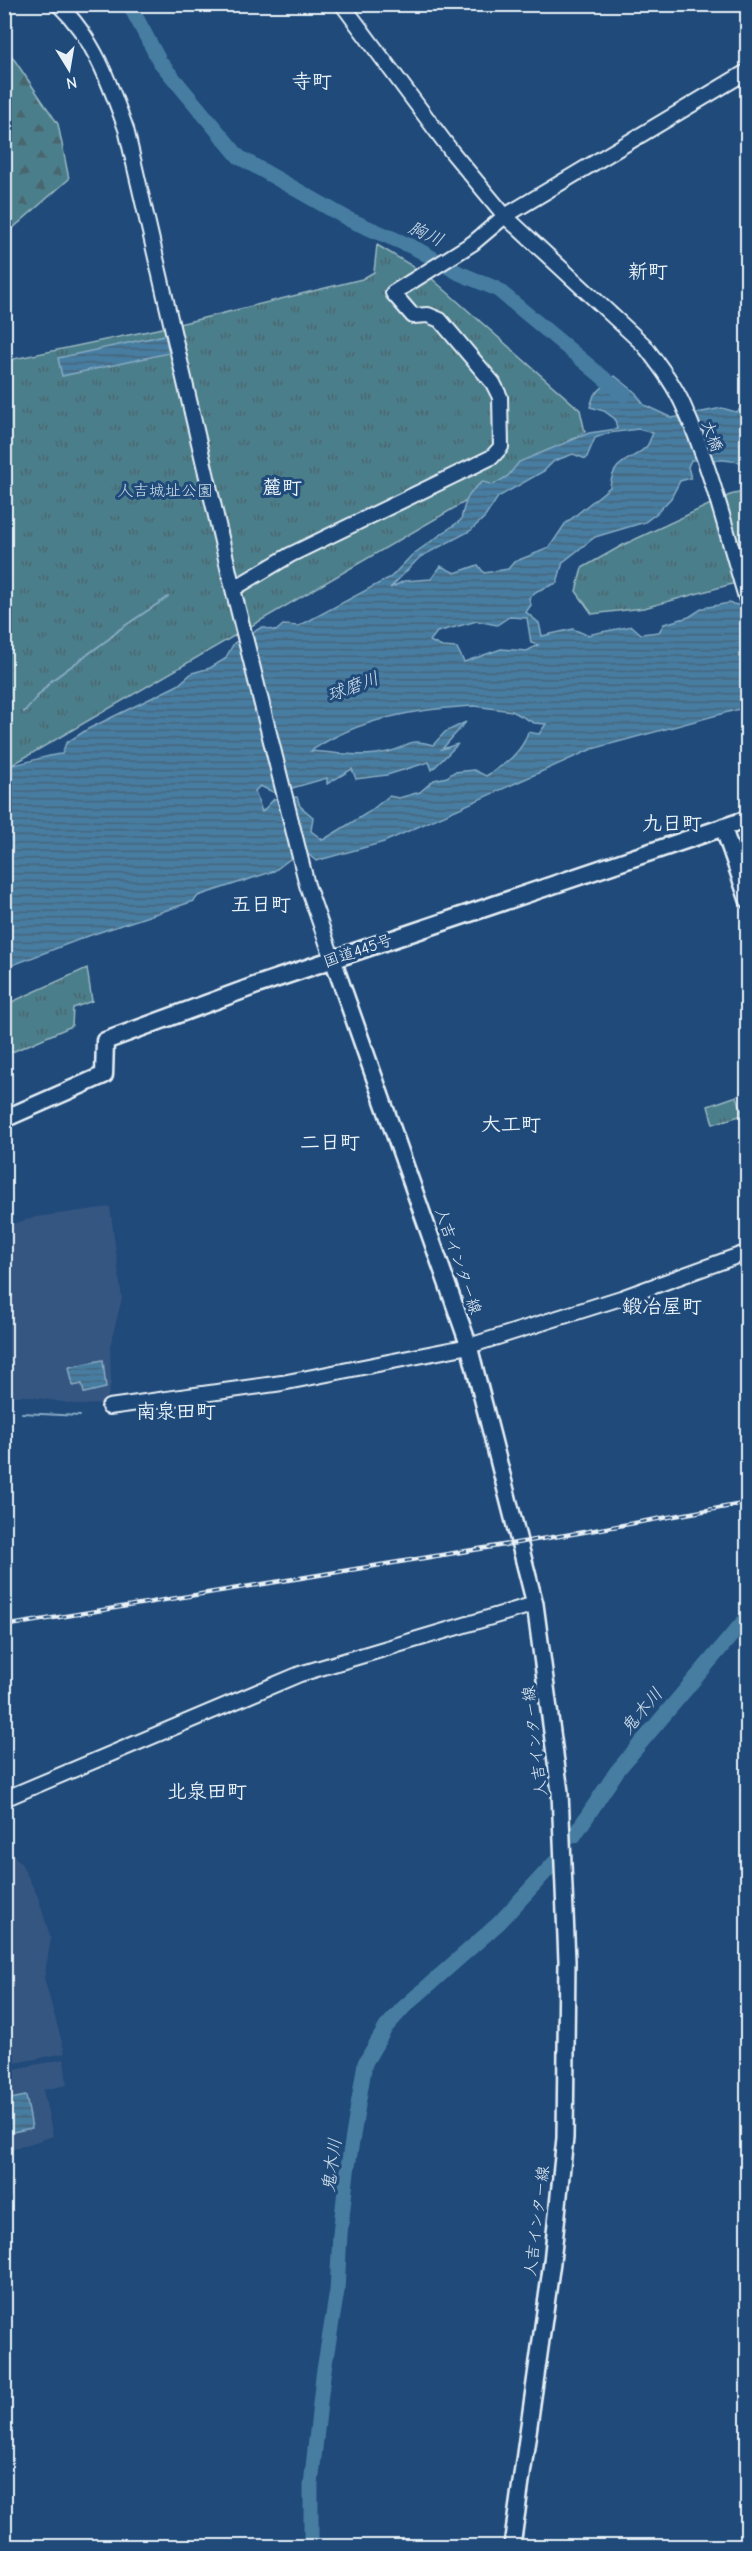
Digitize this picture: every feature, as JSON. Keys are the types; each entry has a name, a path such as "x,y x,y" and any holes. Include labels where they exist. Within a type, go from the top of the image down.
{"highway":[{"name":"国道445号","path":"4,1119 104,1075 105,1041 333,960 747,819"}],"main road":[{"path":"723,827 747,900"},
{"name":"人吉インター線","path":"333,960 469,1346 535,1604 550,1712 561,1814 567,1960 565,2138 552,2262 513,2547"}],"street":[{"path":"58,4 74,19 105,70 126,129 233,589 306,877 333,960"},
{"name":"大橋","path":"342,4 452,152 505,216 644,345 663,369 684,407 711,481 747,604"},
{"path":"233,589 290,555 492,457 501,447 500,397 493,383 440,320 428,315 413,316 393,293 474,243 505,216 747,71"},
{"path":"109,1407 282,1383 469,1346 621,1298 747,1252"},
{"path":"4,1799 300,1674 535,1604"}],"shaded area":[{"path":"110,1207 122,1298 110,1346 111,1383 107,1400 103,1404 80,1405 26,1396 5,1396 5,1226 36,1217"},
{"path":"4,1844 22,1865 38,1897 51,1939 44,1978 65,2053 5,2065"},
{"path":"64,2059 67,2085 43,2090 53,2136 5,2152 5,2071"},
{"path":"5,2152 13,2197 5,2198"}],"green space":[{"path":"5,46 58,124 69,179 5,235"},
{"name":"人吉城址公園","path":"377,245 429,276 580,410 585,432 5,769 4,361 167,327 362,279 374,272"},
{"path":"747,491 747,580 644,608 592,614 576,591 582,568 623,545 730,495"},
{"path":"87,968 92,1001 73,1008 72,1026 5,1055 5,1005"},
{"path":"737,1096 743,1115 713,1124 708,1106"}],"water":[{"path":"165,335 169,353 62,376 58,358"},
{"name":"球磨川","path":"615,376 635,392 644,405 672,418 722,408 736,412 747,404 747,463 691,460 688,467 691,478 680,481 671,498 657,513 645,522 595,537 563,562 557,583 537,591 529,598 531,605 526,612 539,623 542,636 573,629 587,635 632,626 641,634 659,632 664,624 689,617 703,608 729,603 747,607 747,707 592,749 384,842 316,861 309,855 290,859 274,871 198,896 194,901 91,935 5,968 4,777 12,765 62,754 66,743 88,729 178,685 192,673 210,668 225,659 234,643 262,627 276,631 283,625 299,626 391,577 412,555 461,520 467,498 478,485 483,482 493,485 508,476 519,462 589,433 617,429 615,419 604,411 590,407 594,395","holes":["638,429 653,433 647,446 619,466 610,487 565,524 549,548 514,562 508,569 484,573 478,565 455,573 441,566 431,579 404,581 390,588 420,557 470,531 485,517 498,497 544,471 554,461 573,454 586,459 595,438 609,433","509,617 527,618 531,643 538,645 527,651 501,649 464,662 457,648 442,647 430,641 437,632 477,621 497,625","474,706 512,711 534,723 546,724 539,734 528,732 517,752 506,763 486,776 474,770 454,772 447,777 434,780 420,792 399,798 389,796 369,812 323,840 311,831 313,817 300,806 297,797 274,799 262,812 255,791 260,786 275,793 327,778 327,784 352,769 356,779 387,775 429,762 432,770 458,744 442,749 466,722 445,732 433,745 413,742 395,750 368,755 311,751 349,730 369,723 431,710"]},
{"path":"103,1360 106,1388 84,1393 82,1384 73,1386 69,1367"},
{"path":"26,2096 32,2128 8,2133 5,2100"}],"waterway":[{"name":"胸川","path":"129,4 160,62 239,157 350,220 415,248 459,273 497,289 624,395"},
{"path":"24,712 51,681 120,629 168,597"},
{"path":"22,1413 80,1416"},
{"name":"鬼木川","path":"574,1836 617,1771 748,1616"},
{"name":"鬼木川","path":"311,2546 311,2485 323,2376 337,2291 347,2172 365,2063 386,2027 404,2007 499,1923 554,1863"}],"railway":[{"path":"4,1626 578,1533 748,1503"}],"district":[{"name":"寺町","path":"312,81"},
{"name":"新町","path":"648,271"},
{"name":"麓町","path":"282,487"},
{"name":"九日町","path":"672,823"},
{"name":"五日町","path":"261,904"},
{"name":"大工町","path":"511,1124"},
{"name":"二日町","path":"330,1142"},
{"name":"鍛冶屋町","path":"662,1306"},
{"name":"南泉田町","path":"176,1411"},
{"name":"北泉田町","path":"207,1791"}]}
